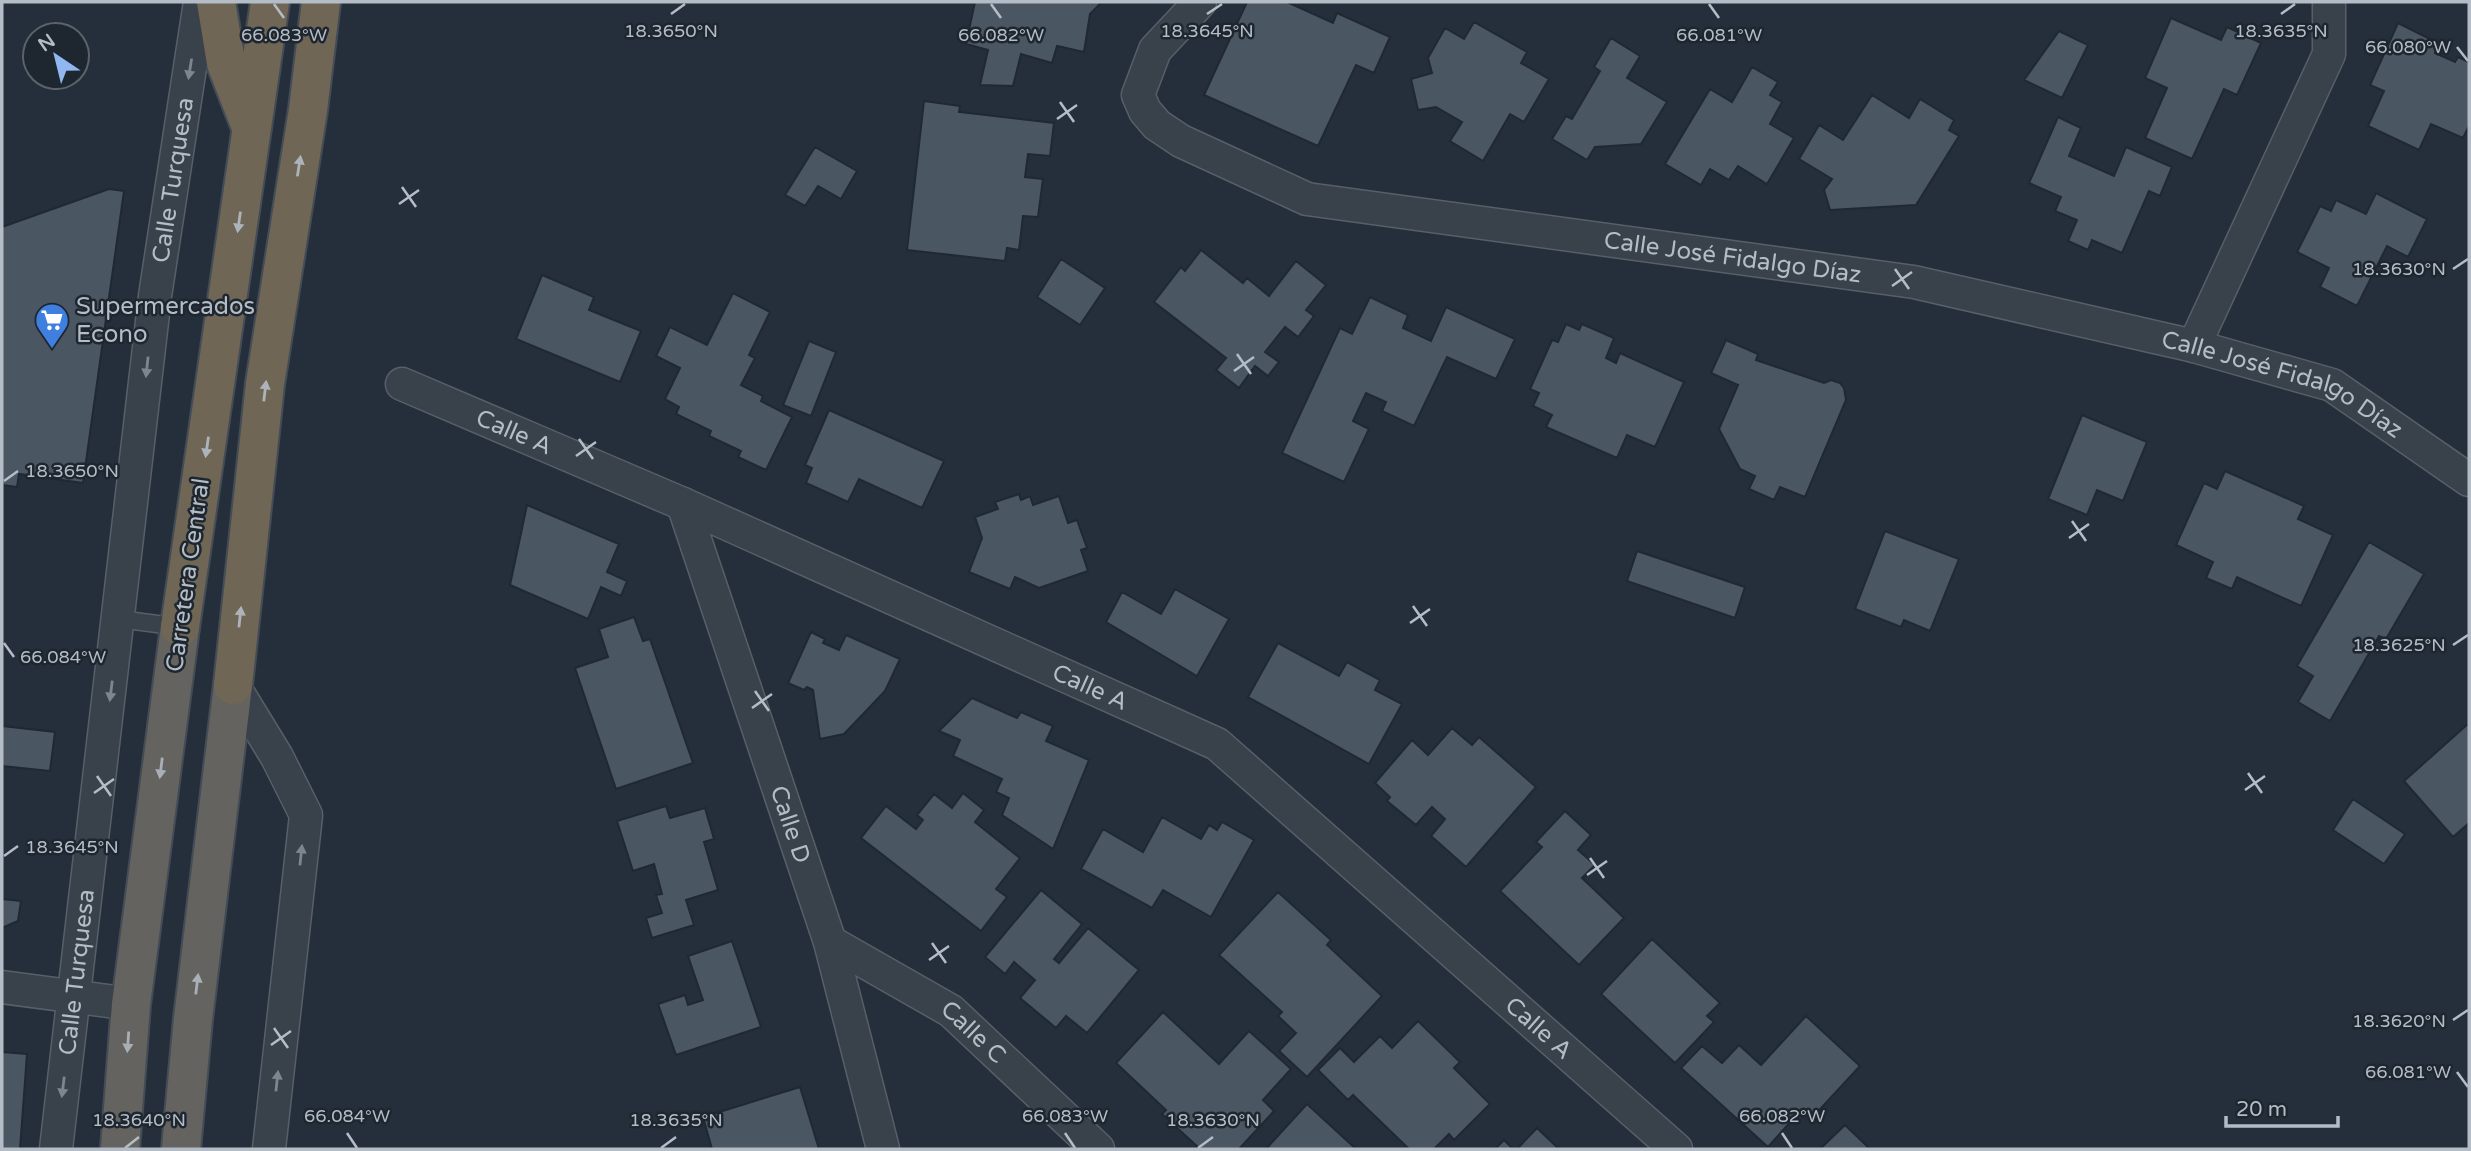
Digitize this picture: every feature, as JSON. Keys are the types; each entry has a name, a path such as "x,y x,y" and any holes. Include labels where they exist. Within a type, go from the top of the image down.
{"highway":[{"path":"216,2 226,62 252,130"},
{"name":"Carretera Central","path":"120,1149 131,1004 180,627 270,2"},
{"path":"181,1149 193,1019 233,685 265,384 322,6"}],"street":[{"name":"Calle Turquesa","path":"56,1149 155,296 200,2"},
{"name":"Calle José Fidalgo Díaz","path":"1200,2 1155,50 1138,95 1145,111 1157,125 1181,141 1307,199 1914,282 2194,346 2332,385 2469,480"},
{"path":"2194,346 2329,54 2329,2"},
{"name":"Calle A","path":"402,384 683,504 1217,744 1676,1149"},
{"name":"Calle D","path":"683,504 830,942 883,1149"},
{"path":"233,685 277,757 306,815 270,1149"},
{"name":"Calle C","path":"830,942 951,1011 1098,1149"},
{"path":"2,987 131,1004"}],"lane":[{"path":"119,619 180,627"}],"building":[{"path":"975,2 1102,2 1090,14 1084,52 1057,46 1052,63 1021,54 1013,86 980,85 988,50 966,44"},
{"path":"1247,2 1287,2 1333,23 1337,13 1390,37 1374,73 1356,65 1318,146 1204,95"},
{"path":"2171,18 2221,40 2227,27 2261,43 2237,95 2224,89 2192,159 2145,138 2167,88 2145,78"},
{"path":"1474,22 1527,52 1521,63 1549,79 1524,122 1510,114 1483,161 1450,141 1462,122 1436,107 1418,110 1411,79 1432,73 1428,58 1445,28 1464,39"},
{"path":"2398,23 2440,44 2435,53 2455,62 2458,57 2469,62 2469,126 2463,138 2431,124 2419,150 2368,126 2384,91 2370,85"},
{"path":"2059,31 2088,45 2062,98 2024,80"},
{"path":"1611,38 1640,56 1627,78 1667,102 1641,144 1595,147 1587,160 1552,139 1566,116 1572,119 1600,71 1594,67"},
{"path":"1752,67 1778,82 1770,95 1782,102 1770,124 1794,138 1767,184 1738,166 1729,180 1710,169 1701,185 1665,164 1710,89 1732,102"},
{"path":"1872,95 1909,118 1920,99 1954,120 1949,130 1959,136 1916,205 1830,210 1824,190 1832,179 1799,159 1819,125 1843,140"},
{"path":"924,101 960,106 959,112 1054,123 1050,156 1028,154 1025,177 1043,179 1038,217 1023,216 1019,250 1007,248 1005,261 907,250"},
{"path":"2058,117 2081,128 2069,156 2114,176 2126,147 2172,167 2160,196 2149,191 2122,253 2092,240 2088,250 2068,241 2077,220 2055,211 2061,197 2029,183"},
{"path":"815,147 857,171 841,199 818,186 805,206 785,195"},
{"name":"Supermercados Econo","path":"109,189 124,191 83,483 19,474 17,487 2,485 2,227"},
{"path":"2376,193 2427,219 2408,257 2387,246 2357,306 2320,287 2329,268 2297,252 2320,206 2331,211 2336,200 2366,214"},
{"path":"1201,250 1243,283 1247,278 1269,296 1296,261 1326,285 1306,310 1314,316 1298,337 1285,327 1265,352 1279,362 1268,376 1255,366 1239,388 1216,370 1226,358 1154,302 1181,267 1185,271"},
{"path":"1061,259 1105,288 1080,325 1037,297"},
{"path":"542,275 594,297 589,310 641,331 620,382 516,339"},
{"path":"733,293 770,312 749,355 755,358 741,385 763,396 761,401 792,417 766,470 738,457 741,451 709,436 711,431 676,414 679,407 665,399 680,368 656,356 670,327 707,345"},
{"path":"1370,297 1408,315 1403,328 1431,341 1446,307 1515,339 1496,379 1447,357 1414,426 1382,411 1386,402 1366,393 1353,421 1369,429 1344,482 1282,453 1340,328 1352,334"},
{"path":"1566,324 1579,330 1582,324 1614,338 1606,358 1616,363 1620,353 1684,382 1655,447 1627,435 1617,458 1546,427 1552,415 1533,406 1539,393 1530,389 1552,340 1558,342"},
{"path":"1726,340 1758,354 1756,360 1824,383 1831,380 1840,383 1844,388 1846,400 1805,497 1780,487 1774,500 1749,489 1755,476 1740,469 1719,429 1738,385 1711,373"},
{"path":"809,341 836,352 811,416 783,405"},
{"path":"829,410 944,461 922,508 859,479 848,502 806,483 812,468 805,465"},
{"path":"2082,415 2147,442 2123,501 2097,490 2087,515 2048,499"},
{"path":"2225,471 2304,506 2298,519 2333,535 2301,606 2237,577 2232,589 2206,578 2213,562 2176,545 2204,483 2217,489"},
{"path":"1019,494 1021,500 1030,496 1033,505 1059,496 1068,523 1077,520 1087,548 1081,550 1088,571 1039,588 1015,577 1010,589 969,572 982,538 975,517 998,509 995,502"},
{"path":"527,505 619,544 607,572 627,581 621,596 601,587 588,619 510,585"},
{"path":"1885,531 1959,559 1930,631 1904,620 1901,627 1855,609"},
{"path":"2369,542 2424,574 2386,639 2379,636 2330,721 2298,702 2313,676 2297,666"},
{"path":"1637,551 1745,587 1735,618 1627,581"},
{"path":"1175,589 1229,619 1197,676 1106,622 1122,592 1161,614"},
{"path":"634,617 643,641 650,639 693,763 616,789 575,668 608,657 599,629"},
{"path":"811,632 825,639 823,643 839,650 846,635 900,659 885,691 844,734 820,739 813,690 807,687 804,690 788,683"},
{"path":"1278,643 1339,676 1347,662 1380,680 1375,690 1402,704 1369,764 1248,697"},
{"path":"972,698 1017,718 1021,712 1053,726 1046,741 1089,760 1053,849 1002,815 1009,798 996,792 1002,779 953,756 960,740 939,731"},
{"path":"2469,723 2469,823 2453,837 2404,781"},
{"path":"2,726 55,732 50,771 2,766"},
{"path":"1452,728 1472,745 1479,737 1536,787 1466,867 1431,836 1445,819 1432,807 1416,825 1387,801 1390,797 1375,783 1412,740 1428,755"},
{"path":"963,793 984,810 975,822 1020,858 996,889 1007,897 981,931 861,838 886,806 916,829 923,820 917,815 934,794 952,808"},
{"path":"2353,799 2405,834 2384,864 2333,830"},
{"path":"666,806 670,818 705,808 714,839 704,842 718,890 686,900 694,925 652,938 646,918 662,913 656,895 662,894 654,864 633,871 617,821"},
{"path":"1565,811 1591,835 1578,850 1595,865 1582,878 1624,918 1579,965 1500,891 1542,847 1536,842"},
{"path":"1162,817 1201,839 1209,825 1217,830 1222,822 1254,840 1211,917 1163,890 1152,908 1081,869 1103,829 1143,852"},
{"path":"1041,890 1082,924 1054,959 1059,963 1088,928 1139,970 1087,1033 1066,1016 1056,1028 1020,998 1035,980 1014,962 1005,974 985,957"},
{"path":"1278,892 1331,940 1327,945 1382,996 1307,1077 1279,1051 1296,1033 1278,1016 1282,1012 1219,955"},
{"path":"2,899 21,901 18,921 2,928"},
{"path":"1652,939 1720,1003 1707,1016 1714,1022 1675,1063 1601,994"},
{"path":"732,941 761,1027 676,1055 658,1004 685,995 688,1005 703,1000 688,956"},
{"path":"1163,1012 1219,1064 1249,1031 1291,1069 1263,1100 1274,1111 1239,1149 1200,1149 1162,1114 1166,1110 1116,1063"},
{"path":"1806,1016 1860,1066 1811,1119 1801,1110 1768,1147 1681,1068 1702,1046 1722,1063 1739,1045 1761,1065"},
{"path":"1418,1021 1460,1062 1454,1068 1490,1104 1454,1140 1449,1134 1434,1149 1409,1149 1353,1095 1348,1100 1318,1070 1340,1048 1354,1062 1380,1036 1392,1048"},
{"path":"2,1052 27,1054 20,1149 2,1149"},
{"path":"800,1087 819,1149 712,1149 703,1117"},
{"path":"1307,1104 1356,1149 1266,1149"},
{"path":"1845,1125 1870,1149 1820,1149"},
{"path":"1537,1128 1559,1149 1517,1149"},
{"path":"1504,1140 1513,1149 1495,1149"}],"place":[{"name":"Supermercados Econo","path":"52,350"}]}
